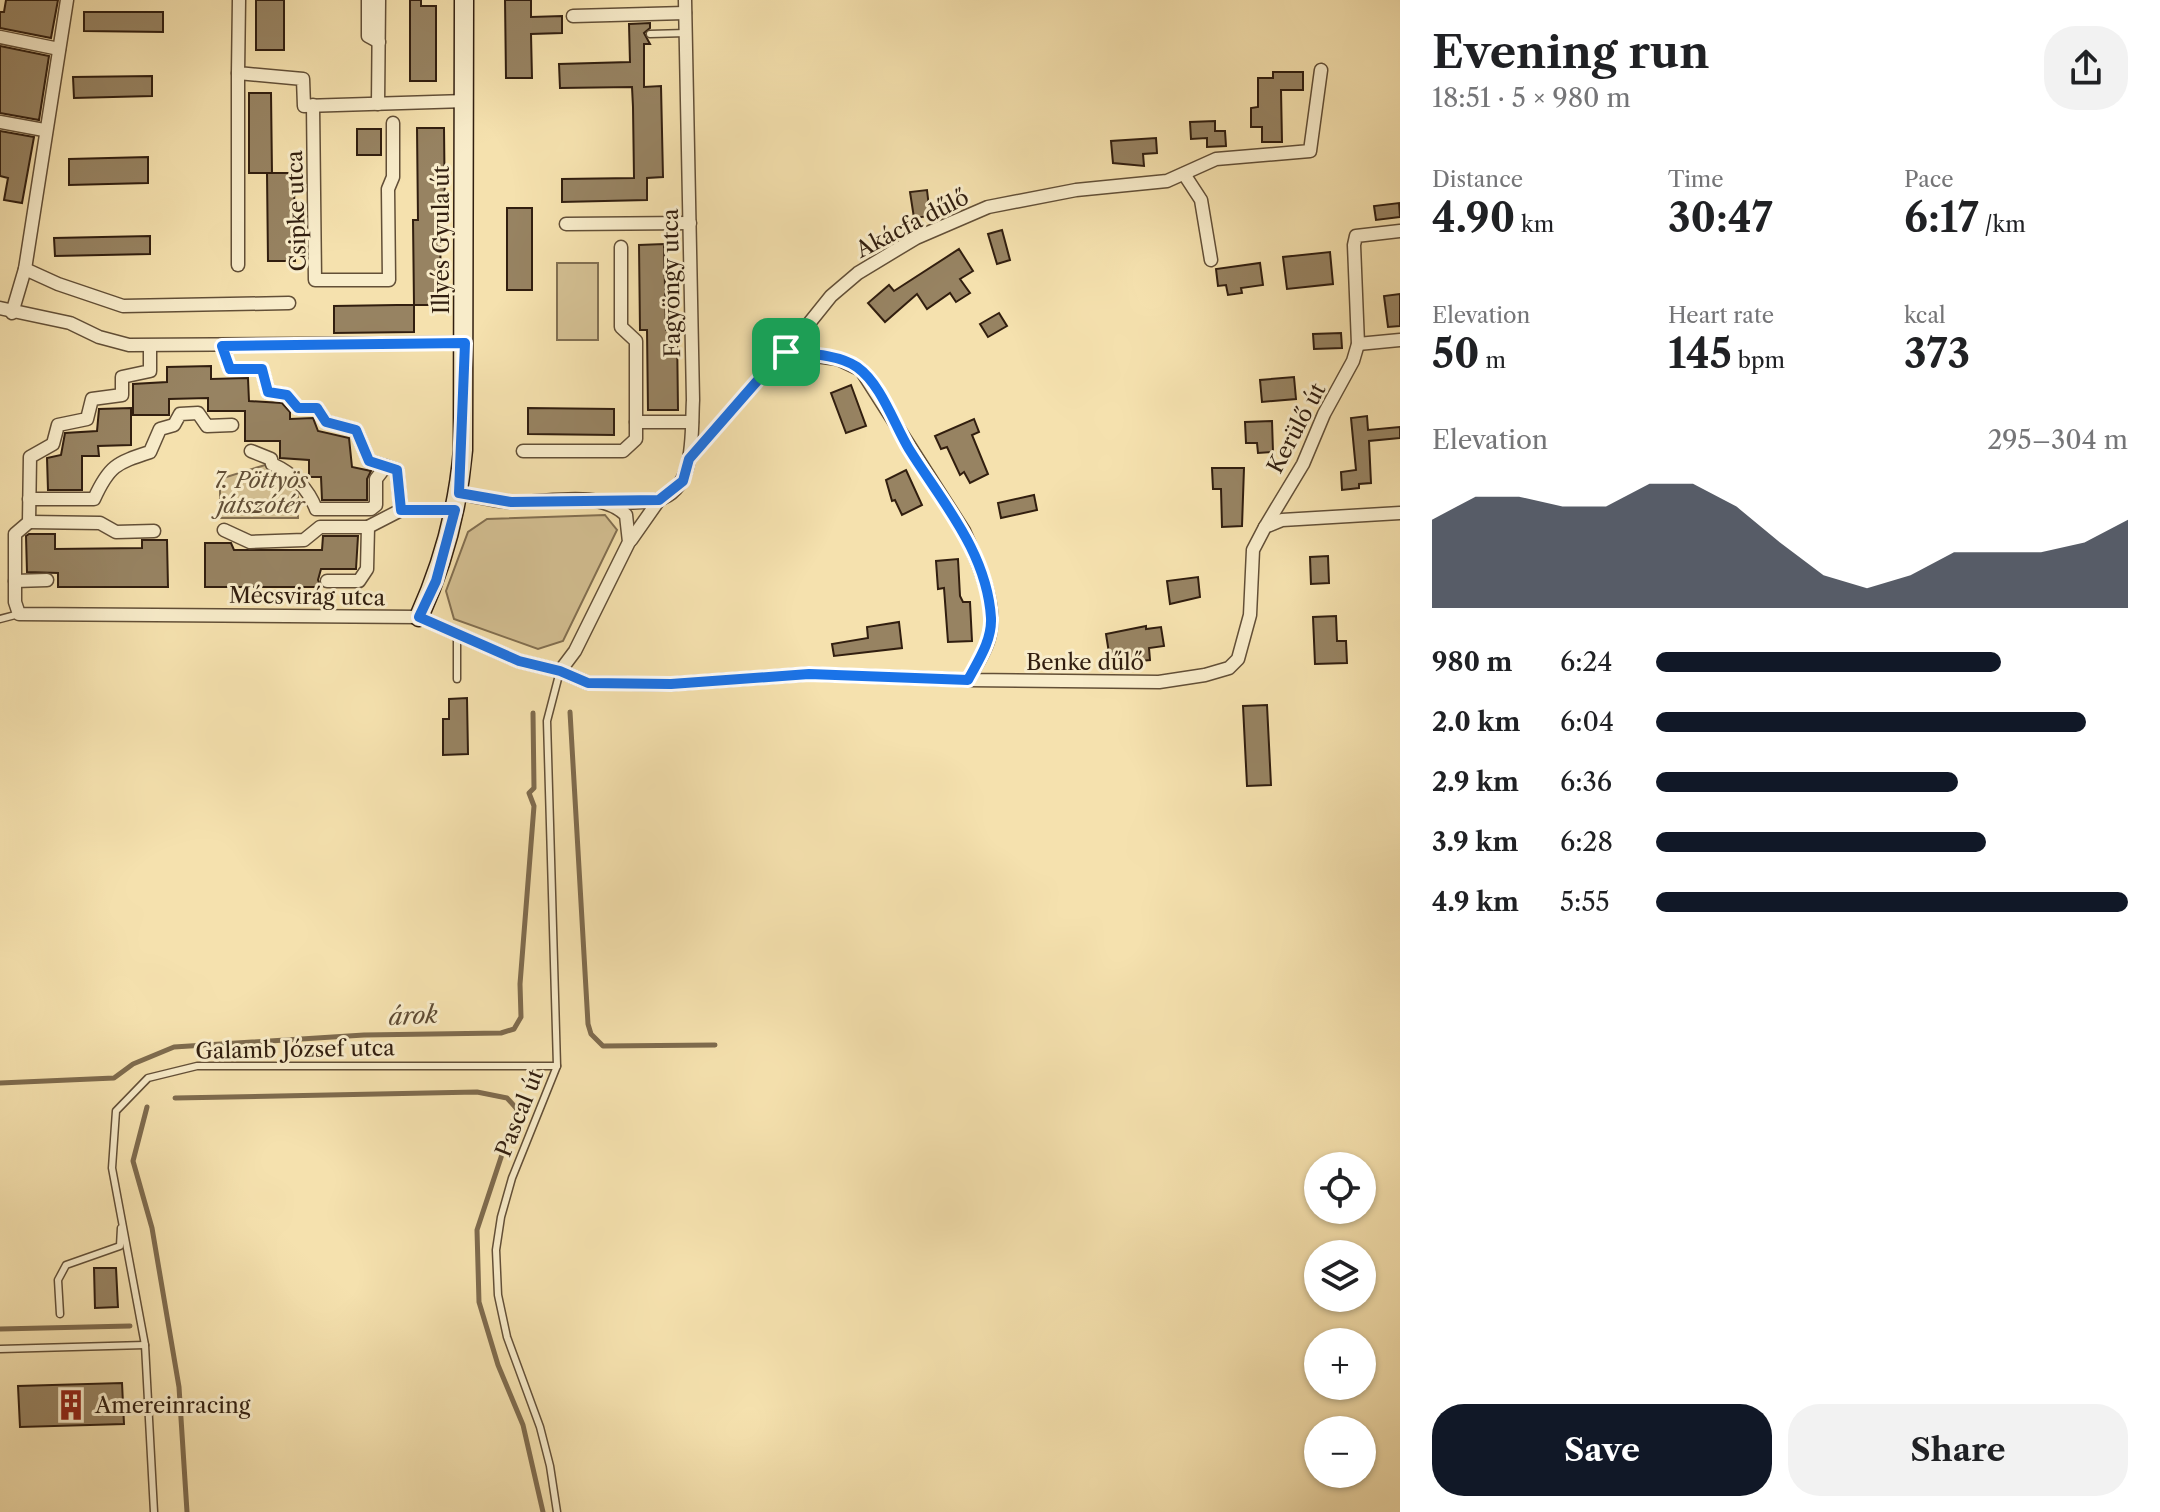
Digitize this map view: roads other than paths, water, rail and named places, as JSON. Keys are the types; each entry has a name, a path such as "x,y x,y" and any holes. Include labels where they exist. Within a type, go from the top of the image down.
{"street":[{"path":"67,0 44,130 25,269 6,311 70,323 99,337 129,345 465,343"},
{"path":"238,265 239,0"},
{"path":"368,0 368,36 379,42"},
{"path":"378,104 379,0"},
{"name":"Illyés Gyula út","path":"419,617 436,581 457,502 465,343 464,0"},
{"path":"573,16 685,6"},
{"name":"Fagyöngy utca","path":"560,671 575,651 629,542 659,500 683,481 689,459 692,422 685,6"},
{"path":"0,37 59,49"},
{"name":"Akácfa dűlő","path":"689,459 786,352 831,296 858,273 916,238 988,207 1076,190 1167,181 1216,159 1310,151 1321,70"},
{"name":"Csipke utca","path":"238,73 303,79 304,106 313,105 315,280 389,280 388,189 393,177 393,123"},
{"path":"313,105 466,101"},
{"path":"0,122 44,130"},
{"path":"1184,174 1201,200 1211,260"},
{"path":"566,224 690,223"},
{"name":"Kerülő út","path":"1265,527 1303,464 1324,414 1344,381 1358,344 1356,236 1400,231"},
{"path":"523,451 623,451 636,439 636,341 621,327 621,247"},
{"path":"25,269 123,306 289,303"},
{"path":"1358,344 1400,340"},
{"path":"29,522 30,457 53,444 58,425 87,419 92,399 122,395 122,377 150,371 150,346"},
{"path":"222,346 230,369 262,369 268,392 287,395 298,408 317,408 326,422 356,430 369,461 397,470 401,510"},
{"path":"786,352 838,359 861,370 964,531 975,558 991,619 989,639 968,680"},
{"path":"29,499 94,499 104,477 118,462 150,452 160,429 174,425 180,414 198,413 207,426 232,425"},
{"path":"636,422 692,422"},
{"path":"251,451 262,453 271,459 272,464 286,471 309,492 316,509 371,509 376,505 376,479 386,466"},
{"path":"224,530 250,542 304,540 320,527 368,527 401,510 457,502 606,503 659,500"},
{"path":"606,503 626,515 630,529 629,542"},
{"path":"1265,527 1282,520 1400,513"},
{"path":"19,614 15,602 15,534 29,522 100,523 116,532 154,531"},
{"name":"Mécsvirág utca","path":"327,581 359,581 367,569 368,527"},
{"name":"Benke dűlő","path":"560,671 588,683 671,684 809,674 1159,682 1229,668 1238,659 1244,644 1250,615 1253,550 1265,527"},
{"path":"15,581 47,580"},
{"name":"Mécsvirág utca","path":"19,614 419,617 519,661 560,671"}],"lane":[{"path":"650,34 686,33"},
{"path":"0,619 19,614"},
{"path":"457,636 457,679"},
{"name":"Pascal út","path":"557,1512 540,1427 507,1337 498,1295 496,1250 512,1178 557,1066 547,721 560,671"},
{"name":"Galamb József utca","path":"154,1512 145,1345 112,1168 116,1111 148,1078 197,1066 557,1066"},
{"path":"60,1314 58,1280 66,1265 120,1246 122,1220"},
{"path":"0,1349 145,1345"}],"waterway":[{"path":"570,712 591,1034 603,1046 715,1045"},
{"name":"árok","path":"0,1083 114,1078 133,1064 174,1047 364,1035 501,1033 514,1029 521,1017 520,984 534,806 529,793 534,788 533,713"},
{"name":"árok","path":"175,1098 477,1092 507,1098 517,1109 477,1230 479,1302 498,1365 523,1425 543,1512"},
{"name":"árok","path":"147,1107 133,1161 152,1228 179,1387 187,1512"},
{"path":"0,1329 130,1326"}],"place":[{"name":"Amereinracing","path":"71,1405"}],"park label":[{"name":"7. Pöttyös játszótér","path":"261,492"}]}
